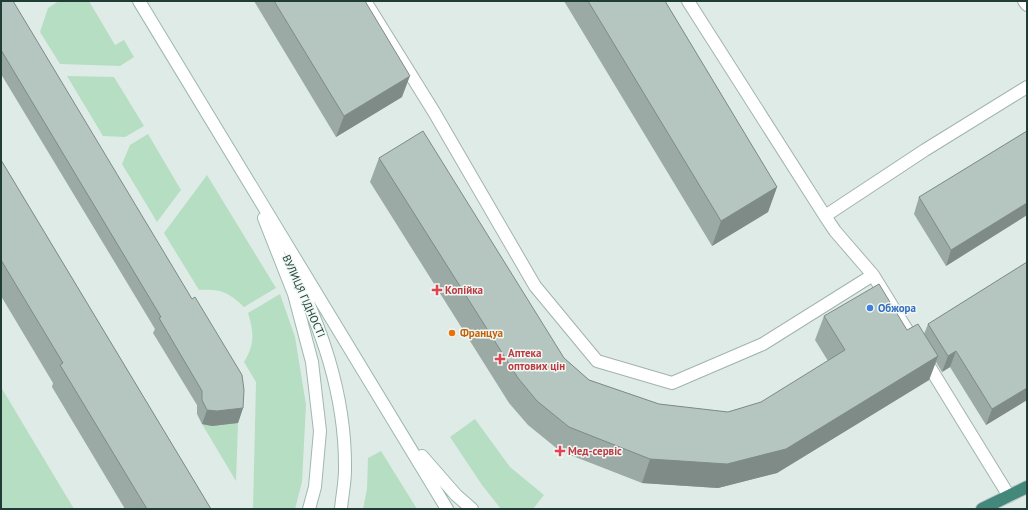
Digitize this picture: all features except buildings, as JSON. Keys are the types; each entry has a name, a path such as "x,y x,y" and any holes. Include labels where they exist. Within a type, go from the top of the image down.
{"highway":[{"path":"982,509 1027,487"}],"main road":[{"name":"ВУЛИЦЯ ГІДНОСТІ","path":"139,1 446,509"},
{"path":"365,1 434,112 535,286 597,361 672,383 763,344 873,276"},
{"path":"688,1 835,231 873,276 1009,496"},
{"path":"1024,1 1027,5"},
{"path":"825,216 924,150 1027,87"},
{"name":"ВУЛИЦЯ ГІДНОСТІ","path":"251,185 294,294 312,362 320,431 315,487 309,509"},
{"name":"ВУЛИЦЯ ГІДНОСТІ","path":"251,185 294,270 321,331 336,382 343,428 345,470 341,509"},
{"name":"ВУЛИЦЯ ГІДНОСТІ","path":"402,434 456,495 472,509"}],"green space":[{"path":"59,1 89,1 115,45 124,40 134,57 120,66 60,64 40,32 48,8"},
{"path":"67,76 114,77 144,126 125,137 103,136"},
{"path":"148,134 181,190 157,222 122,164 130,145"},
{"path":"207,175 276,288 244,307 224,292 199,290 164,233"},
{"path":"280,294 295,337 306,405 302,482 295,509 253,509 256,382 244,362 248,356 252,344 252,333 248,313"},
{"path":"1,387 74,509 1,509"},
{"path":"475,419 510,467 544,495 533,509 501,509 482,485 450,437"},
{"path":"238,423 236,481 202,424 212,426"},
{"path":"381,451 417,509 363,509 367,489 368,458"}],"place":[{"name":"Копійка","path":"437,290"},
{"name":"Обжора","path":"870,308"},
{"name":"Француа","path":"452,333"},
{"name":"Аптека оптових цін","path":"500,359"},
{"name":"Мед-сервіс","path":"560,451"}]}
